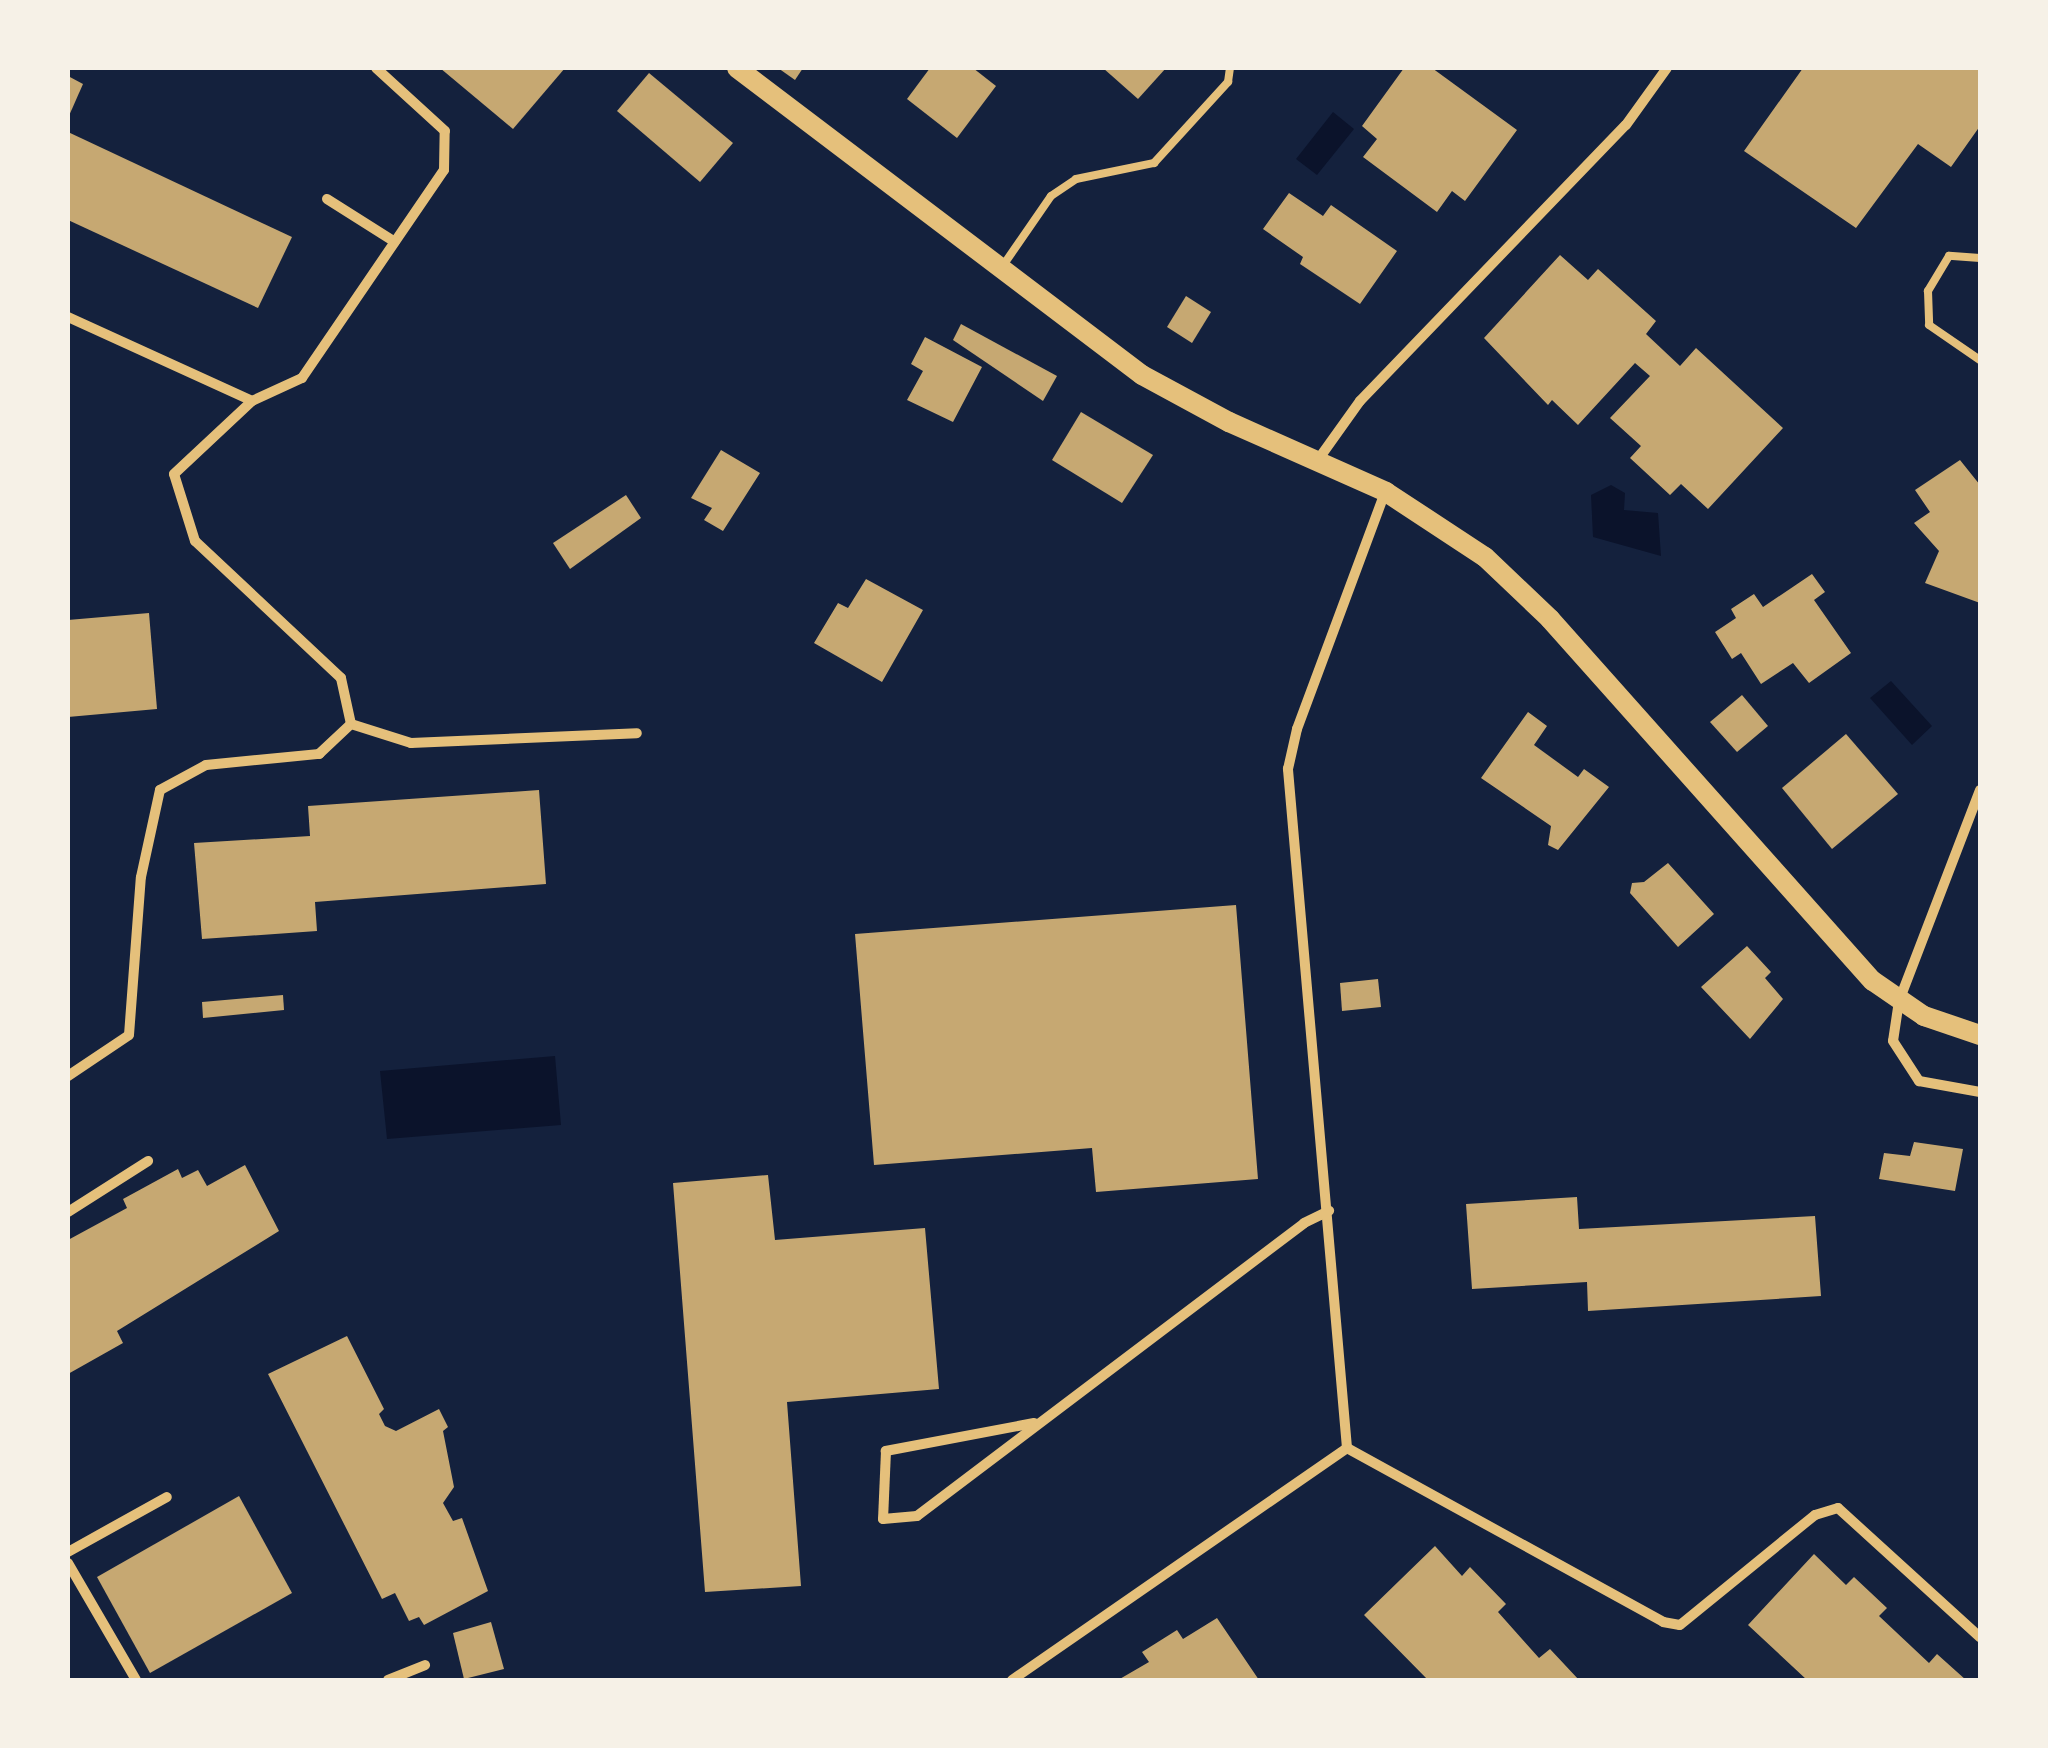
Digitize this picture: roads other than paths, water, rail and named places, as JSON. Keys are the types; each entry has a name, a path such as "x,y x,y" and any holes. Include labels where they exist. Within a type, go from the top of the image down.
{"main road":[{"path":"736,68 1180,399 1320,457 1386,492 1485,557 1550,619 1848,957 1899,1001 1980,1035"}],"street":[{"path":"351,724 341,678 195,541 174,474 252,401 302,378 444,170 445,132 376,68"},
{"path":"1320,457 1360,400 1626,126 1668,68"},
{"path":"326,199 394,242"},
{"path":"68,317 252,401"},
{"path":"1348,1448 1288,769 1297,730 1386,492"},
{"path":"351,724 410,743 636,733"},
{"path":"68,1076 128,1035 141,877 160,790 206,765 319,754 351,724"},
{"path":"1980,790 1899,1001 1893,1041 1920,1081 1980,1092"},
{"path":"68,1212 148,1162"},
{"path":"1034,1423 886,1452 882,1519 917,1516 1034,1423 1304,1223 1329,1211"},
{"path":"1348,1448 1680,1625 1815,1515 1838,1508 1980,1637"},
{"path":"1012,1680 1348,1448"},
{"path":"68,1552 168,1497"},
{"path":"68,1563 136,1680"},
{"path":"388,1680 425,1665"}],"lane":[{"path":"1002,267 1051,196 1076,180 1154,163 1228,82 1230,68"},
{"path":"1980,258 1949,256 1928,291 1930,325 1980,360"}],"water":[{"path":"1333,112 1354,129 1317,175 1296,159"},
{"path":"1611,485 1625,493 1624,510 1658,513 1661,556 1593,537 1591,495"},
{"path":"1891,681 1932,726 1912,745 1870,698"},
{"path":"555,1056 561,1125 387,1139 380,1071"}]}
